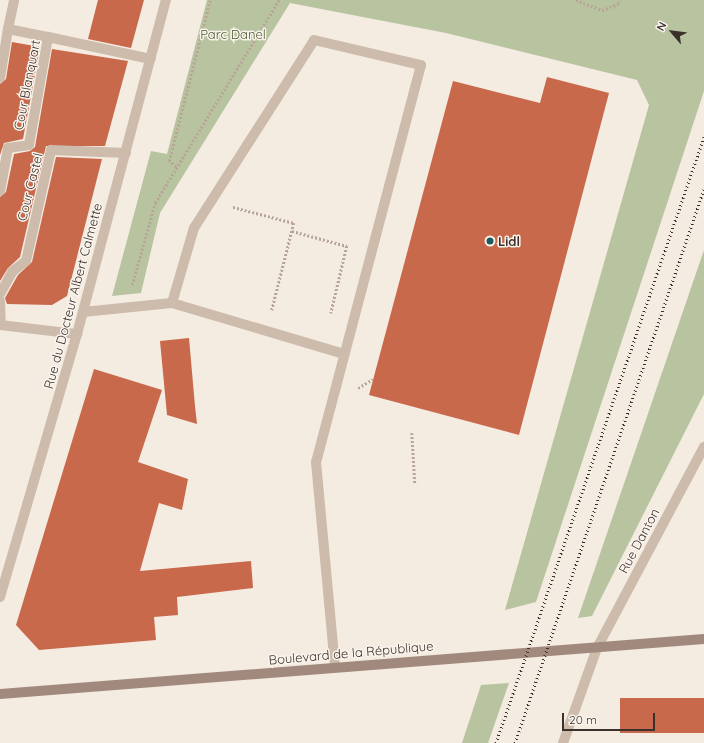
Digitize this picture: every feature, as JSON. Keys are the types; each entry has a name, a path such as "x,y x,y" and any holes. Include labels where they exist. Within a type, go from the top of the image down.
{"street":[{"path":"0,78 14,0"},
{"name":"Rue du Docteur Albert Calmette","path":"0,597 77,334 166,0"},
{"path":"8,29 48,37"},
{"name":"Cour Blanquart","path":"28,145 48,37 151,60"},
{"path":"172,303 194,228 314,40 421,65 316,462 335,667"},
{"name":"Cour Castel","path":"0,191 8,148 28,145"},
{"name":"Cour Castel","path":"0,294 13,272 26,261 51,150 126,153"},
{"path":"0,301 0,325 77,334"},
{"path":"83,312 172,303 344,354"},
{"name":"Rue Danton","path":"563,743 597,648 704,447"},
{"name":"Boulevard de la République","path":"0,694 704,639"}],"path":[{"path":"176,167 169,161 210,0"},
{"path":"127,307 155,203 279,0"},
{"path":"576,0 602,10 618,4 619,0"},
{"path":"211,202 294,223 271,315"},
{"path":"292,231 347,246 323,347"},
{"path":"412,433 415,484"}],"green space":[{"name":"Parc Danel","path":"207,0 704,0 704,91 536,602 505,610 649,105 637,80 446,33 290,3 160,213 141,293 112,296 151,151 167,154"},
{"path":"704,250 704,394 592,616 578,618"},
{"path":"509,683 488,743 462,743 481,685"}],"building":[{"path":"98,0 144,0 131,48 88,39"},
{"path":"12,42 40,47 23,139 4,143 0,155 0,84 6,79"},
{"path":"52,49 128,61 105,146 46,146 20,257 8,268 0,281 0,197 6,192 14,154 30,151 35,147"},
{"name":"Lidl","path":"547,77 609,93 519,435 369,395 453,81 540,103"},
{"path":"56,157 102,159 67,296 52,305 7,304 5,298 18,275 32,262"},
{"path":"189,338 197,424 167,415 160,341"},
{"path":"94,369 162,390 138,462 188,479 182,510 159,503 140,571 251,561 253,588 177,597 178,615 154,617 156,640 39,650 16,625"},
{"path":"620,698 704,698 704,733 620,733"}],"railway":[{"path":"496,743 704,137"},
{"path":"515,743 704,189"}],"place":[{"name":"Lidl","path":"490,241"}]}
